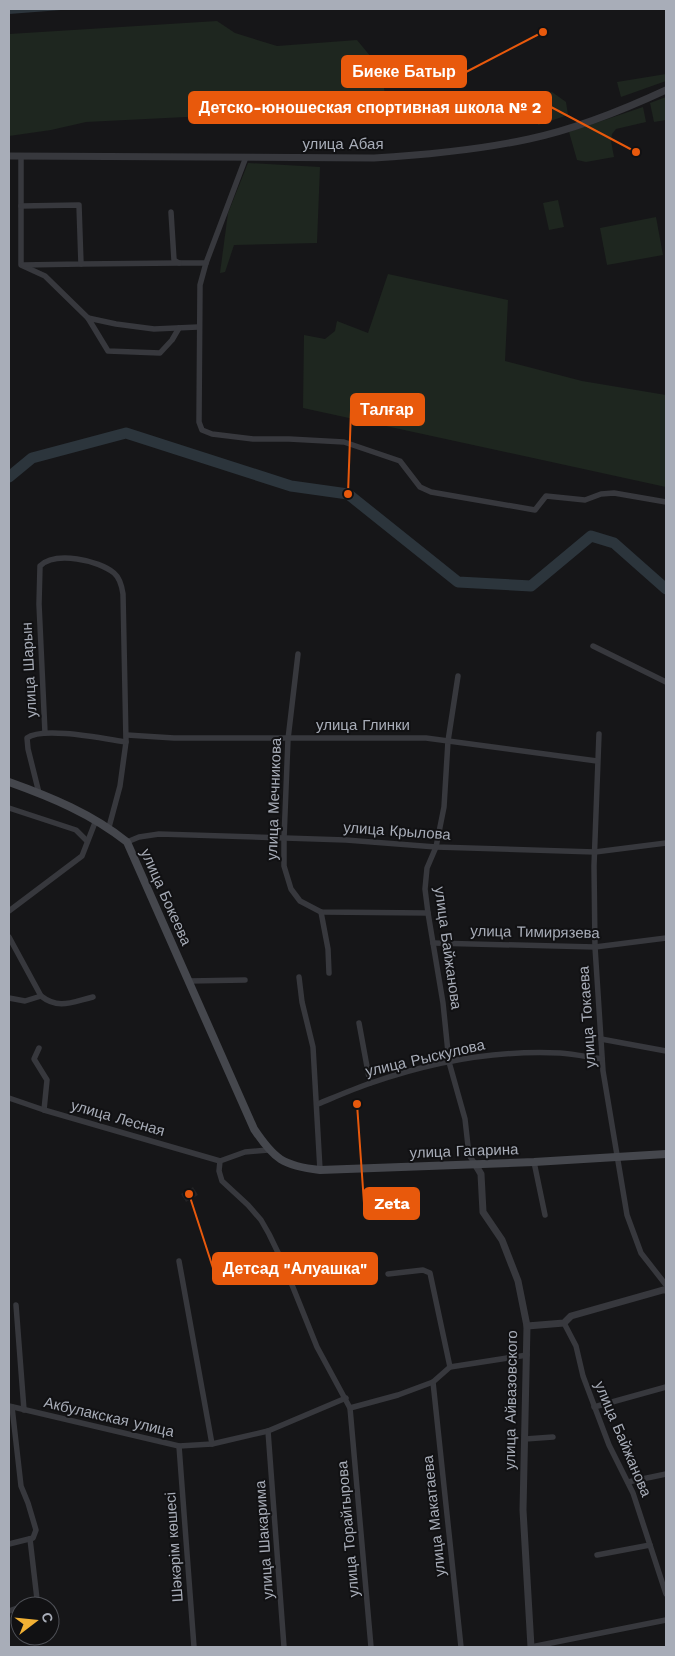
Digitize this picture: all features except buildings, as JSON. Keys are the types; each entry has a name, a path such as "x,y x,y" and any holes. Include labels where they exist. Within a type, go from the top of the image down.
{"main road":[{"path":"9,782 39,793 108,827"},
{"name":"улица Бокеева","path":"108,827 127,842 254,1129 268,1150"},
{"name":"улица Гагарина","path":"268,1150 284,1162 301,1168 320,1170 534,1162 666,1154"}],"street":[{"name":"улица Абая","path":"9,156 374,158 440,154 529,139 572,127 666,90"},
{"path":"21,156 21,265"},
{"path":"246,157 206,263 200,285 198,327 199,422 202,430 212,434 253,439 344,442 400,461 420,487 432,492 535,510 546,496 585,500 601,494 614,493 666,502"},
{"path":"21,206 78,205 81,264"},
{"path":"171,212 174,260 179,263"},
{"path":"21,265 206,263"},
{"path":"21,265 45,276 88,318 108,350 160,353 172,340 179,328"},
{"path":"88,318 154,329 198,327"},
{"name":"улица Шарын","path":"39,793 27,738 32,734 45,733 39,604 40,566 44,562 78,558 100,564 115,574 122,586 127,735"},
{"path":"593,646 666,682"},
{"name":"улица Мечникова","path":"298,654 288,739 284,839 284,866 291,889 300,901 321,912 428,913"},
{"name":"улица Байжанова","path":"458,676 448,741 444,807 436,847 427,868 425,889 443,1003 449,1062 465,1119 469,1155 475,1164"},
{"path":"45,733 126,742"},
{"name":"улица Токаева","path":"599,734 594,866 595,947 602,1059 627,1215 641,1253 666,1285"},
{"path":"108,827 120,786 127,735"},
{"name":"улица Глинки","path":"127,735 174,738 426,738 597,761"},
{"path":"9,808 76,830 87,841"},
{"path":"9,911 82,856 96,820"},
{"name":"улица Крылова","path":"127,842 139,837 159,834 346,840 436,847 595,852 666,844"},
{"path":"321,912 328,949 329,973"},
{"path":"9,937 41,996 50,1002 61,1005 93,997"},
{"name":"улица Тимирязева","path":"433,943 595,947 666,938"},
{"path":"300,977 302,1002 313,1046 318,1104 316,1124 320,1170"},
{"path":"188,981 245,980"},
{"path":"9,998 25,1001 41,996"},
{"path":"359,1023 370,1083"},
{"path":"601,1039 666,1051"},
{"path":"39,1048 34,1059 47,1080 44,1110"},
{"name":"улица Рыскулова","path":"318,1104 370,1083 449,1062 494,1054 561,1053 602,1059"},
{"name":"улица Лесная","path":"9,1098 220,1161"},
{"path":"220,1161 245,1152 268,1150"},
{"name":"улица Торайгырова","path":"220,1161 219,1171 222,1181 248,1205 261,1220 269,1234 284,1265 317,1347 350,1408 371,1647"},
{"path":"534,1162 545,1215"},
{"path":"481,1174 492,1163"},
{"name":"улица Айвазовского","path":"475,1164 481,1174 483,1212 506,1248 518,1281 527,1326 523,1510 531,1647"},
{"path":"179,1261 212,1444"},
{"path":"388,1274 423,1270 430,1272 450,1367"},
{"path":"527,1326 564,1323 571,1316 666,1290"},
{"path":"16,1305 24,1410"},
{"name":"улица Байжанова","path":"564,1323 576,1346 583,1376 609,1445 634,1493 666,1594"},
{"path":"350,1408 398,1396 433,1382 450,1367 527,1355"},
{"name":"улица Макатаева","path":"433,1382 461,1647"},
{"path":"594,1407 666,1387"},
{"name":"Акбулакская улица","path":"10,1407 179,1446 212,1444 268,1431 346,1398"},
{"path":"9,1544 34,1538 36,1530 28,1503 20,1486 10,1407"},
{"name":"улица Шакарима","path":"268,1431 284,1647"},
{"path":"525,1439 553,1437"},
{"name":"Шәкәрім көшесі","path":"179,1446 194,1647"},
{"path":"628,1482 666,1474"},
{"path":"30,1539 37,1596"},
{"path":"597,1555 650,1545"},
{"path":"531,1647 666,1620"}],"shaded area":[{"path":"9,9 74,9 9,14"},
{"path":"217,21 235,33 277,46 357,40 381,69 387,107 86,122 51,130 9,136 9,34"},
{"path":"666,74 666,81 621,97 617,82"},
{"path":"552,92 566,102 568,115 538,125 533,101"},
{"path":"666,97 666,120 654,122 650,103"},
{"path":"643,107 646,122 616,129 612,134 611,141 614,157 586,162 577,160 569,132"},
{"path":"248,163 320,167 317,243 234,245 225,272 220,273 228,213"},
{"path":"558,200 564,227 549,230 543,203"},
{"path":"656,217 663,255 607,265 600,228"},
{"path":"388,274 508,300 505,361 582,381 666,395 666,487 303,408 304,335 325,339 335,331 337,321 368,333"},
{"path":"193,1187 198,1195 186,1202 181,1194"}],"waterway":[{"path":"9,477 32,458 126,433 291,486 348,494 458,582 531,586 591,536 614,543 666,589"}],"place":[{"name":"Биеке Батыр","path":"543,32"},
{"name":"Детско-юношеская спортивная школа № 2","path":"636,152"},
{"name":"Талғар","path":"348,494"},
{"name":"Zeta","path":"357,1104"},
{"name":"Детсад \"Алуашка\"","path":"189,1194"}]}
